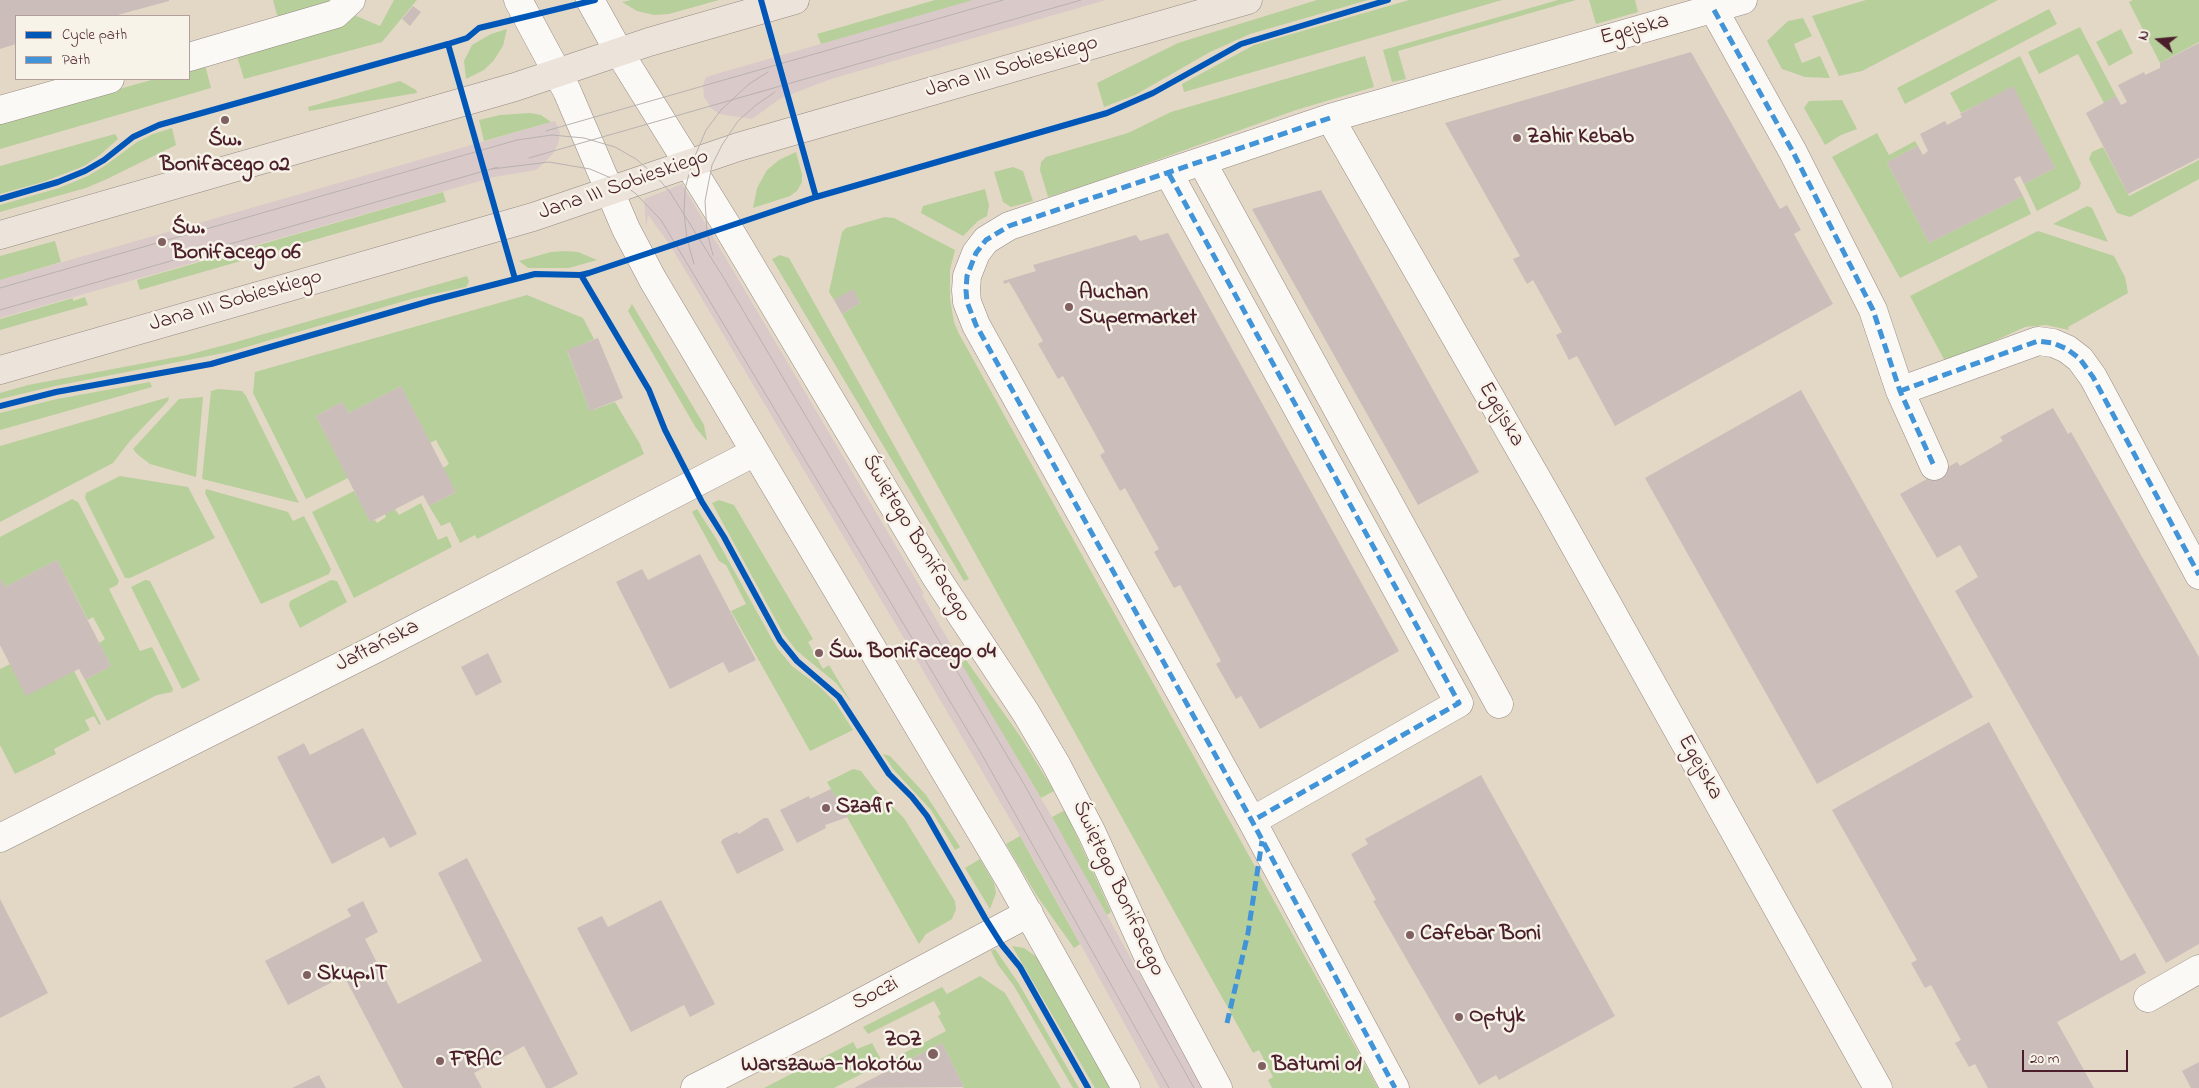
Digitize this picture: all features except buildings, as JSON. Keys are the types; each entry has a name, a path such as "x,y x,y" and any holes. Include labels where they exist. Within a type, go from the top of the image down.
{"main road":[{"path":"0,234 558,73 619,52 795,0"},
{"name":"Jana III Sobieskiego","path":"0,370 533,217 610,193 689,164 776,136 1248,0"}],"street":[{"path":"190,56 336,14 351,0"},
{"path":"518,0 558,73 610,193 648,272 1028,913 1126,1088"},
{"name":"Świętego Bonifacego","path":"590,0 619,52 689,164 936,577 1026,713 1056,764 1104,858 1152,965 1218,1088"},
{"name":"Egejska","path":"1743,0 1714,10 1620,34 1330,118 1552,505 1878,1088"},
{"path":"1714,10 1793,152 1873,310 1900,391 1934,466"},
{"path":"0,110 106,80"},
{"path":"1330,118 1170,174 1009,226 986,240 971,265 967,276 967,302 976,325 1252,821 1395,1088"},
{"path":"1202,162 1499,704"},
{"path":"1170,174 1459,703 1252,821"},
{"path":"1900,391 2038,341 2053,343 2067,348 2080,359 2093,377 2199,575"},
{"name":"Jałtańska","path":"0,838 378,647 755,452"},
{"name":"Soczi","path":"695,1088 819,1025 1028,913"},
{"path":"2148,998 2199,969"}],"shaded area":[{"path":"973,0 1106,0 831,79 781,98 752,119 719,114 711,108 704,97 703,85 706,77"},
{"path":"555,121 560,133 558,144 552,155 536,170 494,177 0,318 0,280"},
{"path":"682,184 924,593 922,595 1066,841 1145,984 1148,983 1206,1088 1160,1088 1034,860 918,662 670,245 648,215 646,228 644,199"}],"green space":[{"path":"273,0 336,0 282,18 277,15"},
{"path":"394,0 417,0 382,42 244,79 237,56 354,15 380,26"},
{"path":"631,0 719,0 669,14 654,15 637,11 622,2"},
{"path":"935,0 973,0 821,44 817,34"},
{"path":"1317,0 1368,0 1250,34 1210,52 1135,95 1104,107 1097,83 1178,43"},
{"path":"1409,0 1502,0 1184,92 1182,84 1254,45"},
{"path":"1558,0 1576,0 1398,51 1406,79 1392,82 1383,50"},
{"path":"1589,0 1635,0 1638,12 1596,24"},
{"path":"1866,0 1998,0 1862,71 1839,76 1812,16"},
{"path":"2133,0 2199,0 2199,42 2160,63 2129,2"},
{"path":"2049,9 2057,24 1905,104 1897,88"},
{"path":"1803,18 1812,36 1794,44 1802,63 1820,56 1830,78 1805,77 1782,69 1767,41 1788,21"},
{"path":"2080,27 2116,96 2104,103 2078,54 2039,74 2028,52"},
{"path":"507,29 503,46 494,60 484,70 466,79 464,61 472,45 491,34"},
{"path":"2121,29 2133,53 2109,66 2096,42"},
{"path":"1365,56 1374,87 1296,110 1093,183 1048,197 1040,170 1041,162 1046,157 1128,133 1171,112"},
{"path":"2020,56 2081,183 2079,189 2037,211 2024,184 2055,168 2013,87 1961,113 1950,93"},
{"path":"205,65 211,88 0,149 0,122 151,80 190,80 190,69"},
{"path":"400,81 416,90 417,93 309,111 308,107"},
{"path":"1842,100 1857,129 1841,135 1825,145 1804,108 1809,101"},
{"path":"530,113 541,115 551,122 484,141 479,120 500,115"},
{"path":"172,128 176,145 107,179 86,188 0,212 0,205 59,188 88,176 137,142"},
{"path":"1877,133 1889,155 1915,141 1918,146 1887,162 1929,243 2023,196 2031,214 1900,278 1832,157"},
{"path":"115,134 118,139 84,166 43,182 0,194 0,166"},
{"path":"2103,147 2129,196 2199,160 2199,179 2130,217 2117,213 2089,159 2092,152"},
{"path":"796,152 802,174 802,182 797,191 790,196 753,208 757,188 767,170 779,160"},
{"path":"1013,167 1023,171 1033,201 1011,207 1003,202 994,172"},
{"path":"985,189 989,205 987,216 978,221 963,236 921,213 923,206"},
{"path":"443,192 446,202 140,290 137,280"},
{"path":"2087,206 2092,208 2108,242 2053,224"},
{"path":"885,217 894,218 955,250 950,270 950,299 954,322 958,332 1378,1088 1272,1088 1268,1080 1273,1077 1259,1050 1253,1053 842,314 860,303 853,290 834,300 829,292 842,232 846,228"},
{"path":"2038,231 2114,256 2125,277 2128,293 2068,327 2069,330 2046,325 2025,327 1946,363 1910,296"},
{"path":"55,241 61,262 0,280 0,256"},
{"path":"551,252 578,252 597,260 569,268 528,268 519,261"},
{"path":"780,255 789,258 969,579 964,581 772,259"},
{"path":"467,276 469,282 466,287 415,298 229,352 55,386 0,399 0,393 28,385 187,355"},
{"path":"527,295 583,318 594,339 567,351 590,411 615,402 644,454 477,539 475,535 460,543 450,522 441,526 429,506 456,492 443,468 449,464 436,440 430,443 401,386 349,413 342,402 316,416 348,478 306,499 253,393 255,372"},
{"path":"85,297 88,305 0,330 0,319 73,298 73,301"},
{"path":"632,304 704,425 707,441 696,428 628,311"},
{"path":"150,382 152,387 0,430 0,413 57,399"},
{"path":"218,389 242,391 246,396 299,503 202,479 211,391"},
{"path":"169,397 168,401 130,441 113,463 0,522 0,446"},
{"path":"203,397 196,477 150,464 137,454 133,449 179,399"},
{"path":"120,476 188,487 215,538 130,578 125,578 85,498 86,493"},
{"path":"206,489 288,512 293,521 304,516 331,569 329,574 261,604 205,493"},
{"path":"354,491 370,521 375,520 377,523 386,517 385,514 395,509 399,515 421,503 438,540 447,536 452,547 354,598 312,512"},
{"path":"72,499 78,502 119,581 117,585 109,589 140,651 152,647 173,689 172,692 157,695 107,721 85,680 111,666 99,643 105,639 93,617 88,620 57,560 5,587 0,578 0,537"},
{"path":"719,500 734,505 813,639 808,642 823,669 829,665 851,702 836,683 796,650 783,633 712,503"},
{"path":"697,509 717,540 777,648 792,666 820,687 835,702 853,730 810,751 731,611 746,604 726,565 719,561 692,512"},
{"path":"145,580 150,581 200,680 182,689 131,587"},
{"path":"331,580 337,581 347,602 300,628 289,606 290,601"},
{"path":"966,660 1020,736 1054,791 1041,798 961,663"},
{"path":"10,664 74,671 101,724 99,725 94,716 85,720 90,730 54,749 56,754 15,774 0,745 0,669"},
{"path":"883,754 890,756 926,795 960,847 955,850 931,810 893,769"},
{"path":"853,769 861,771 874,788 904,818 955,901 956,909 952,919 926,934 919,944 827,782"},
{"path":"1065,810 1111,912 1107,915 1052,817"},
{"path":"1020,836 1080,944 1074,948 1037,896 1006,844"},
{"path":"980,859 994,883 996,893 990,909 965,868"},
{"path":"1012,946 1024,948 1038,958 1111,1088 1095,1088"},
{"path":"995,949 1019,984 1079,1088 1073,1088 1014,986 998,965 991,951"},
{"path":"980,976 1005,993 1061,1088 962,1088 964,1087 942,1043 897,1066 893,1059 946,1031 938,1016 941,1014 934,1001 868,1034 863,1027 942,987 947,994"},
{"path":"853,1042 857,1049 872,1043 883,1063 834,1088 764,1088"}],"tram line":[{"path":"546,131 1003,0"},
{"path":"529,158 1081,0"},
{"path":"694,264 687,239 684,213 685,189 692,163 706,130 721,110 749,84 768,72"},
{"path":"713,255 707,232 705,201 712,165 722,145 738,121 775,92"},
{"path":"0,288 517,140 552,135 584,138 615,147 636,159 656,176 670,192 725,280 1024,784 1194,1088"},
{"path":"492,169 549,162 590,169 618,181 635,193 661,220 981,753 1169,1088"},
{"path":"0,310 498,167"}],"marked path":[{"path":"1714,10 1793,152 1873,310 1900,391 1934,466"},
{"path":"1330,118 1009,226 986,240 976,253 967,276 966,290 967,302 976,325 1252,821 1395,1088"},
{"path":"1169,174 1459,703 1252,821"},
{"path":"1900,391 2038,341 2053,343 2067,349 2080,359 2093,377 2199,575"},
{"path":"1227,1023 1248,933 1262,841"}],"cycle path":[{"path":"0,199 58,182 85,171 104,160 133,137 159,125 448,44 467,38 479,28 595,0"},
{"path":"761,0 816,197"},
{"path":"0,406 56,392 211,364 430,301 535,274 581,275 589,273 816,197 1107,113 1153,93 1241,44 1388,0"},
{"path":"448,44 515,279"},
{"path":"581,275 649,390 665,430 702,502 724,537 780,640 797,661 839,697 889,774 912,797 927,816 985,918 1002,945 1020,967 1088,1088"}],"place":[{"name":"Św. Bonifacego 02","path":"225,120"},
{"name":"Zahir Kebab","path":"1517,138"},
{"name":"Św. Bonifacego 06","path":"162,242"},
{"name":"Auchan Supermarket","path":"1069,307"},
{"name":"Św. Bonifacego 04","path":"819,653"},
{"name":"Szafir","path":"826,808"},
{"name":"Cafebar Boni","path":"1410,935"},
{"name":"Skup.IT","path":"307,975"},
{"name":"Optyk","path":"1459,1017"},
{"name":"ZOZ Warszawa-Mokotów","path":"933,1054"},
{"name":"FRAC","path":"440,1061"},
{"name":"Batumi 01","path":"1262,1066"}]}
